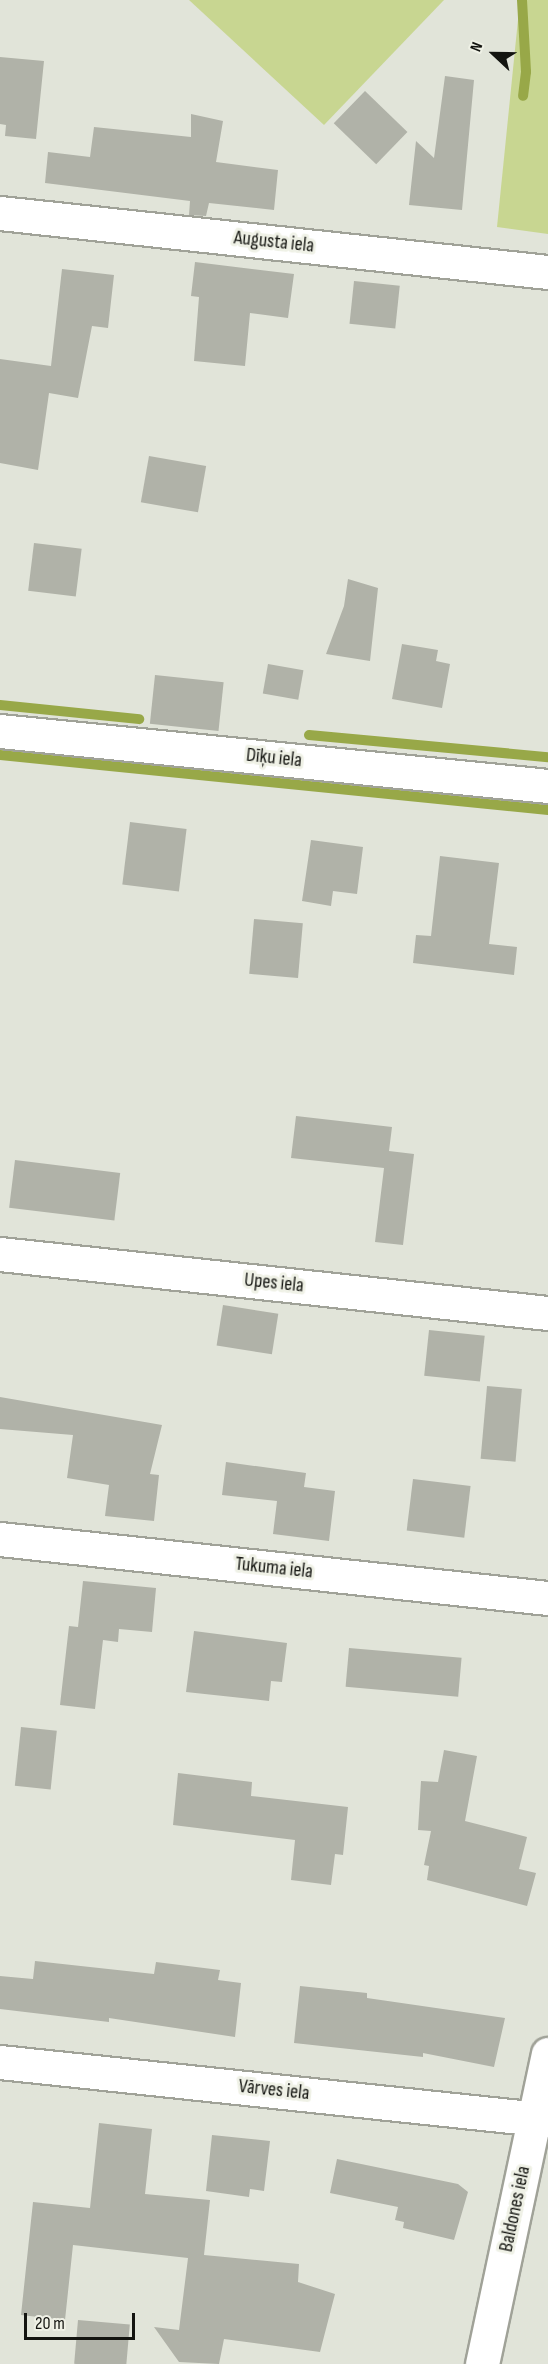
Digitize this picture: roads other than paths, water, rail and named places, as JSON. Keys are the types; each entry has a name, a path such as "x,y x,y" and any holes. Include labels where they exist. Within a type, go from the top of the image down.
{"street":[{"name":"Augusta iela","path":"0,213 548,272"},
{"name":"Dīķu iela","path":"0,731 548,786"},
{"name":"Upes iela","path":"0,1254 548,1312"},
{"name":"Tukuma iela","path":"0,1539 548,1598"},
{"name":"Baldones iela","path":"482,2364 541,2119 548,2054"},
{"name":"Vārves iela","path":"0,2062 541,2119"}],"waterway":[{"path":"522,0 526,72 523,96"},
{"path":"0,705 139,719"},
{"path":"309,735 548,757"},
{"path":"0,755 548,810"}]}
